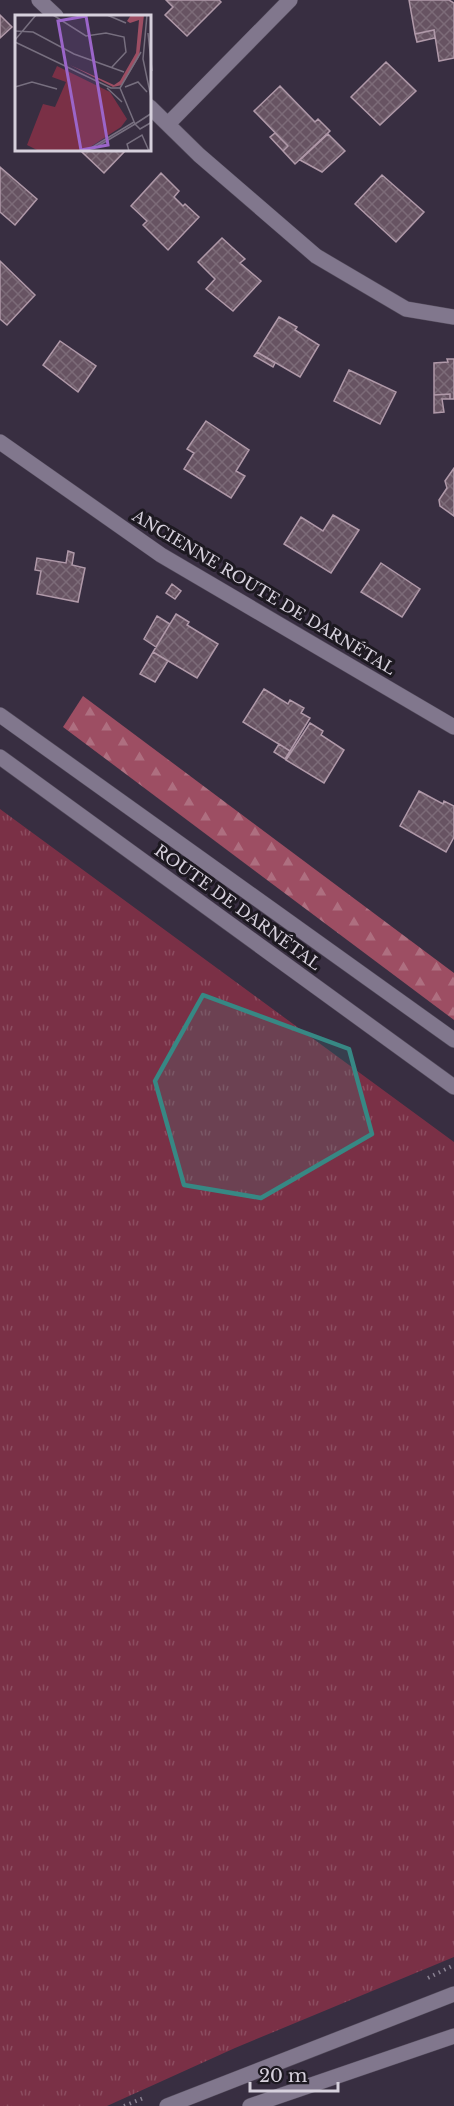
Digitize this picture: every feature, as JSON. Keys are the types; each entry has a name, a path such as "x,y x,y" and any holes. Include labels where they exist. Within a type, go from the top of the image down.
{"street":[{"path":"39,0 55,15"},
{"path":"168,124 290,0"},
{"path":"152,109 199,155 316,256 406,309 454,317"},
{"name":"ANCIENNE ROUTE DE DARNÉTAL","path":"0,442 161,555 454,727"},
{"name":"ROUTE DE DARNÉTAL","path":"0,715 454,1040"},
{"name":"ROUTE DE DARNÉTAL","path":"0,757 454,1087"},
{"path":"167,2106 454,1994"},
{"path":"250,2106 454,2036"}],"path":[{"path":"434,1974 454,1965"}],"highlighted area":[{"path":"203,995 349,1049 372,1134 261,1198 184,1185 155,1081"}],"green space":[{"path":"83,696 454,973 454,1020 63,727"},
{"path":"0,809 454,1142 454,1957 235,2048 107,2106 0,2106"}],"building":[{"path":"166,0 219,0 221,2 187,36 165,15 173,7"},
{"path":"409,0 449,0 454,3 454,58 439,61 434,30 415,34"},
{"path":"0,15 12,27 0,38"},
{"path":"434,30 435,38 417,42 415,34"},
{"path":"386,62 416,91 380,125 351,97"},
{"path":"280,86 315,122 318,119 330,131 295,164 283,151 288,146 254,111"},
{"path":"275,133 288,146 283,151 270,137"},
{"path":"328,134 345,151 322,172 300,160"},
{"path":"82,152 124,152 104,173"},
{"path":"0,167 37,199 15,225 0,212"},
{"path":"161,173 179,191 174,197 199,217 168,250 143,225 147,221 131,206"},
{"path":"382,175 424,212 396,242 355,204"},
{"path":"222,238 245,259 240,263 261,281 233,311 206,289 215,279 198,262"},
{"path":"0,261 35,295 7,325 0,319"},
{"path":"279,317 297,327 295,330 319,345 300,377 257,352"},
{"path":"60,341 96,366 78,392 43,365"},
{"path":"257,352 275,363 273,367 254,356"},
{"path":"447,359 454,359 454,399 450,399 450,394 434,395 434,363 448,362"},
{"path":"349,370 396,392 380,424 334,401"},
{"path":"450,394 450,399 442,399 444,412 434,413 434,395"},
{"path":"206,421 249,450 236,471 245,476 231,498 184,469 194,453 187,449"},
{"path":"454,468 454,516 440,506 439,500 447,488 445,481"},
{"path":"333,515 359,530 331,573 284,544 301,517 323,531"},
{"path":"68,551 74,553 72,565 85,568 78,602 37,594 41,571 35,570 37,558 66,563"},
{"path":"381,563 420,589 402,617 361,592"},
{"path":"172,584 181,591 175,599 166,593"},
{"path":"176,614 189,622 187,625 218,644 197,678 153,652"},
{"path":"157,616 170,624 156,647 144,639"},
{"path":"153,652 168,661 155,682 140,674"},
{"path":"264,689 288,704 290,700 304,708 301,713 310,718 290,751 243,722"},
{"path":"310,723 323,731 321,735 344,750 324,783 286,760"},
{"path":"279,744 290,751 285,759 274,752"},
{"path":"419,791 443,804 444,801 454,806 454,837 446,852 400,826"}]}
